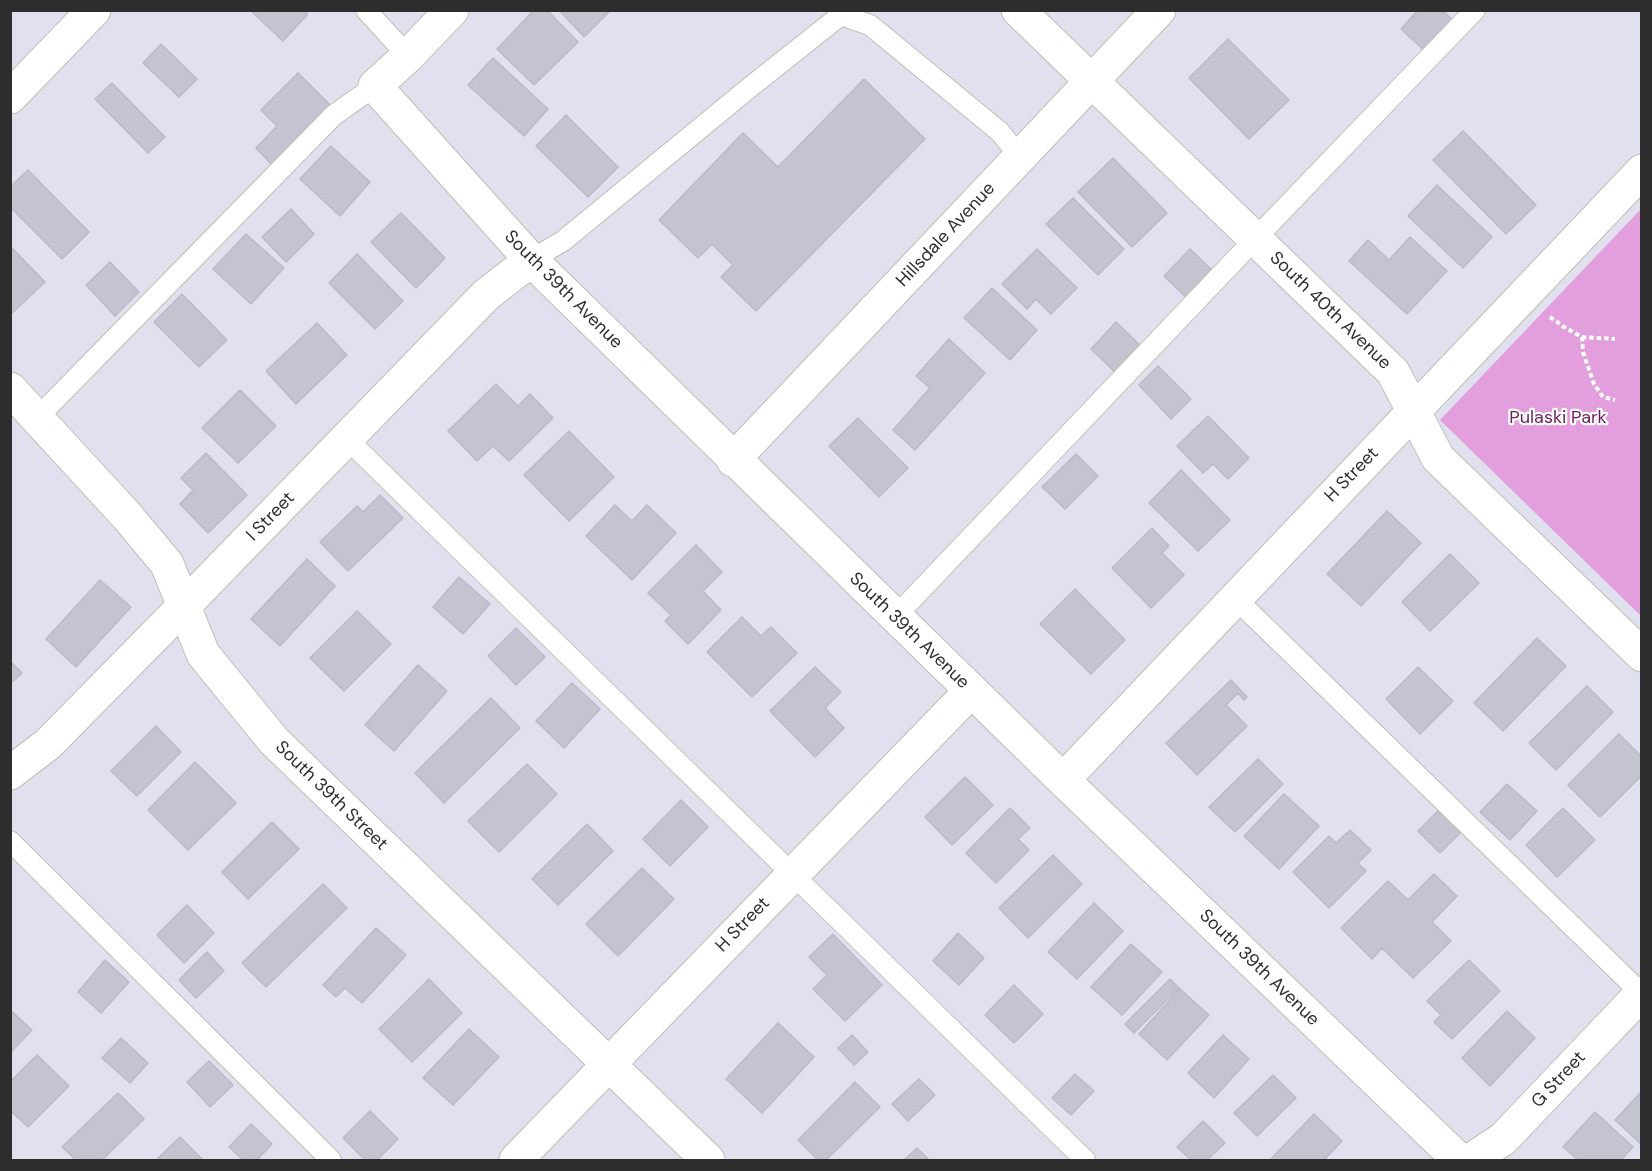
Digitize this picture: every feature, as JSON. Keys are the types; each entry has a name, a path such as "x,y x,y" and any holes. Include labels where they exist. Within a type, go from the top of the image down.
{"street":[{"path":"10,97 94,10"},
{"path":"375,86 408,56 452,10"},
{"name":"South 40th Avenue","path":"1018,10 1393,372 1438,458 1641,656"},
{"name":"Hillsdale Avenue","path":"733,460 1159,10"},
{"name":"South 39th Avenue","path":"375,86 531,260 733,460 1459,1161"},
{"name":"H Street","path":"1063,780 1641,171"},
{"name":"I Street","path":"10,773 48,744 486,294 531,260"},
{"name":"South 39th Street","path":"10,389 127,516 167,564 203,654 274,741 708,1161"},
{"name":"H Street","path":"516,1161 971,691"},
{"name":"G Street","path":"1472,1161 1503,1139 1641,993"}],"lane":[{"path":"366,10 408,56"},
{"path":"895,617 1475,10"},
{"path":"531,260 563,241 841,15 870,25 1000,132 1020,157"},
{"path":"37,418 334,115 375,86"},
{"path":"347,439 1085,1161"},
{"path":"1235,598 1641,993"},
{"path":"10,841 331,1161"}],"path":[{"path":"1544,311 1581,337 1615,339"},
{"path":"1581,337 1582,352 1594,384 1603,397 1615,400"}],"green space":[{"name":"Pulaski Park","path":"1641,209 1641,616 1440,420"}],"building":[{"path":"250,10 303,10 308,14 283,41"},
{"path":"534,10 547,10 578,42 534,85 497,49"},
{"path":"559,10 611,10 584,37"},
{"path":"1418,10 1442,10 1455,22 1427,53 1401,29"},
{"path":"1228,39 1289,100 1249,139 1189,78"},
{"path":"161,44 197,79 179,97 143,63"},
{"path":"493,58 548,109 524,136 468,85"},
{"path":"298,73 332,107 273,166 256,148 277,126 261,110"},
{"path":"864,79 925,139 756,311 721,277 733,265 712,244 698,258 659,220 743,133 778,167"},
{"path":"112,83 165,137 148,153 95,99"},
{"path":"566,115 618,167 588,197 536,146"},
{"path":"1463,131 1536,205 1506,234 1433,160"},
{"path":"331,146 370,182 340,216 300,179"},
{"path":"1113,158 1167,213 1132,247 1078,192"},
{"path":"28,170 89,232 62,259 10,207 10,187"},
{"path":"1437,185 1492,237 1463,268 1408,216"},
{"path":"1073,198 1124,249 1098,275 1046,224"},
{"path":"291,209 314,234 286,262 262,237"},
{"path":"401,213 445,258 416,288 371,242"},
{"path":"246,234 284,268 251,304 213,269"},
{"path":"1410,237 1447,271 1407,314 1349,261 1368,240 1389,260"},
{"path":"10,246 45,282 10,315"},
{"path":"1037,249 1077,288 1051,314 1036,299 1027,309 1002,284"},
{"path":"1190,249 1217,275 1191,302 1164,276"},
{"path":"357,254 403,301 375,329 329,283"},
{"path":"110,262 139,292 115,316 86,285"},
{"path":"992,288 1037,330 1010,360 964,318"},
{"path":"182,294 227,340 199,367 154,322"},
{"path":"1116,322 1144,349 1119,376 1091,349"},
{"path":"317,323 347,355 296,404 266,371"},
{"path":"949,339 985,373 915,450 893,430 930,388 916,376"},
{"path":"1158,366 1191,399 1171,419 1139,385"},
{"path":"496,384 518,406 530,394 553,418 509,461 493,446 477,461 448,431"},
{"path":"240,390 276,426 238,463 202,428"},
{"path":"1208,416 1249,458 1228,479 1213,464 1203,473 1177,446"},
{"path":"858,418 908,468 879,497 829,446"},
{"path":"569,431 614,477 569,521 524,475"},
{"path":"206,453 247,495 208,533 180,504 193,490 181,478"},
{"path":"1076,454 1098,476 1065,509 1042,487"},
{"path":"1181,470 1230,520 1198,551 1149,503"},
{"path":"380,495 403,518 348,571 320,542 357,506 363,512"},
{"path":"615,505 632,521 647,505 676,533 632,580 586,536"},
{"path":"1387,511 1421,543 1361,606 1327,574"},
{"path":"1152,528 1169,546 1162,553 1184,575 1151,608 1112,568"},
{"path":"696,545 722,572 703,591 721,610 688,644 665,621 671,615 648,593"},
{"path":"1450,554 1479,583 1430,631 1402,602"},
{"path":"307,559 335,586 280,646 251,619"},
{"path":"459,577 490,604 463,634 433,607"},
{"path":"100,580 131,607 76,667 46,639"},
{"path":"1075,589 1125,640 1091,674 1040,624"},
{"path":"357,611 391,644 344,691 310,658"},
{"path":"742,617 761,636 771,627 797,653 752,697 707,652"},
{"path":"516,628 545,657 516,685 488,656"},
{"path":"1537,638 1566,666 1503,731 1474,703"},
{"path":"10,661 22,673 10,684"},
{"path":"418,665 447,691 394,751 365,725"},
{"path":"815,667 841,692 825,708 844,728 815,757 770,711"},
{"path":"1418,667 1453,701 1420,734 1386,699"},
{"path":"1231,680 1247,697 1244,700 1238,693 1226,705 1247,726 1197,775 1166,743"},
{"path":"572,683 600,709 564,748 536,721"},
{"path":"1587,686 1613,712 1556,770 1529,743"},
{"path":"491,698 520,728 444,803 415,773"},
{"path":"156,726 181,752 137,796 111,771"},
{"path":"1619,734 1642,757 1642,775 1600,817 1568,785"},
{"path":"1258,759 1283,784 1235,832 1209,807"},
{"path":"195,762 236,803 188,850 148,810"},
{"path":"527,764 557,794 499,852 468,821"},
{"path":"965,777 993,805 952,845 925,817"},
{"path":"1507,784 1537,811 1510,840 1480,812"},
{"path":"1284,794 1319,826 1279,869 1244,836"},
{"path":"681,800 708,827 670,866 643,839"},
{"path":"1010,808 1030,828 1018,839 1029,850 996,883 966,853"},
{"path":"1441,808 1463,830 1440,853 1418,831"},
{"path":"1563,808 1595,840 1557,877 1526,845"},
{"path":"272,822 299,849 248,899 222,872"},
{"path":"587,824 613,851 558,905 532,879"},
{"path":"1350,830 1371,850 1358,863 1366,871 1329,908 1293,872 1329,836 1336,843"},
{"path":"1053,855 1082,884 1028,938 999,908"},
{"path":"642,868 674,899 618,956 586,924"},
{"path":"1434,874 1457,896 1432,922 1451,941 1413,978 1382,948 1372,959 1341,928 1388,881 1408,900"},
{"path":"323,884 347,908 266,987 242,963"},
{"path":"1094,903 1123,931 1077,979 1048,952"},
{"path":"187,905 214,933 184,963 157,935"},
{"path":"376,928 406,955 362,1003 345,988 336,997 323,985"},
{"path":"958,933 984,958 959,985 933,961"},
{"path":"833,934 882,985 845,1021 813,989 827,975 809,957"},
{"path":"1131,944 1162,972 1122,1015 1091,987"},
{"path":"207,952 224,971 196,998 179,980"},
{"path":"105,960 129,982 101,1013 78,992"},
{"path":"1469,960 1500,991 1452,1039 1434,1022 1441,1015 1427,1001"},
{"path":"429,979 462,1013 412,1062 379,1029"},
{"path":"1170,979 1179,988 1134,1033 1125,1024"},
{"path":"1014,985 1043,1014 1014,1043 985,1015"},
{"path":"1180,989 1209,1015 1167,1060 1139,1034"},
{"path":"10,1010 32,1030 10,1053"},
{"path":"1507,1011 1535,1038 1490,1086 1462,1058"},
{"path":"778,1023 814,1057 762,1113 726,1079"},
{"path":"469,1029 499,1057 453,1105 423,1078"},
{"path":"852,1035 868,1052 854,1065 838,1048"},
{"path":"1223,1035 1249,1059 1214,1098 1188,1073"},
{"path":"121,1038 148,1063 130,1083 102,1058"},
{"path":"37,1055 69,1086 28,1127 10,1110 10,1082"},
{"path":"209,1061 233,1085 210,1107 187,1082"},
{"path":"1075,1074 1094,1091 1071,1115 1052,1098"},
{"path":"1273,1075 1296,1098 1257,1136 1234,1113"},
{"path":"919,1079 935,1095 908,1121 892,1104"},
{"path":"855,1082 880,1107 826,1160 818,1160 798,1140"},
{"path":"1642,1091 1642,1145 1615,1120"},
{"path":"118,1093 144,1119 102,1160 76,1160 62,1147"},
{"path":"370,1111 398,1139 377,1160 365,1160 343,1138"},
{"path":"1595,1112 1633,1147 1621,1160 1578,1160 1563,1147"},
{"path":"1314,1114 1342,1141 1324,1160 1270,1160"},
{"path":"1203,1121 1225,1143 1207,1160 1191,1160 1177,1147"},
{"path":"251,1124 272,1144 257,1160 243,1160 229,1147"},
{"path":"180,1137 203,1160 156,1160"},
{"path":"917,1148 929,1160 904,1160"}]}
